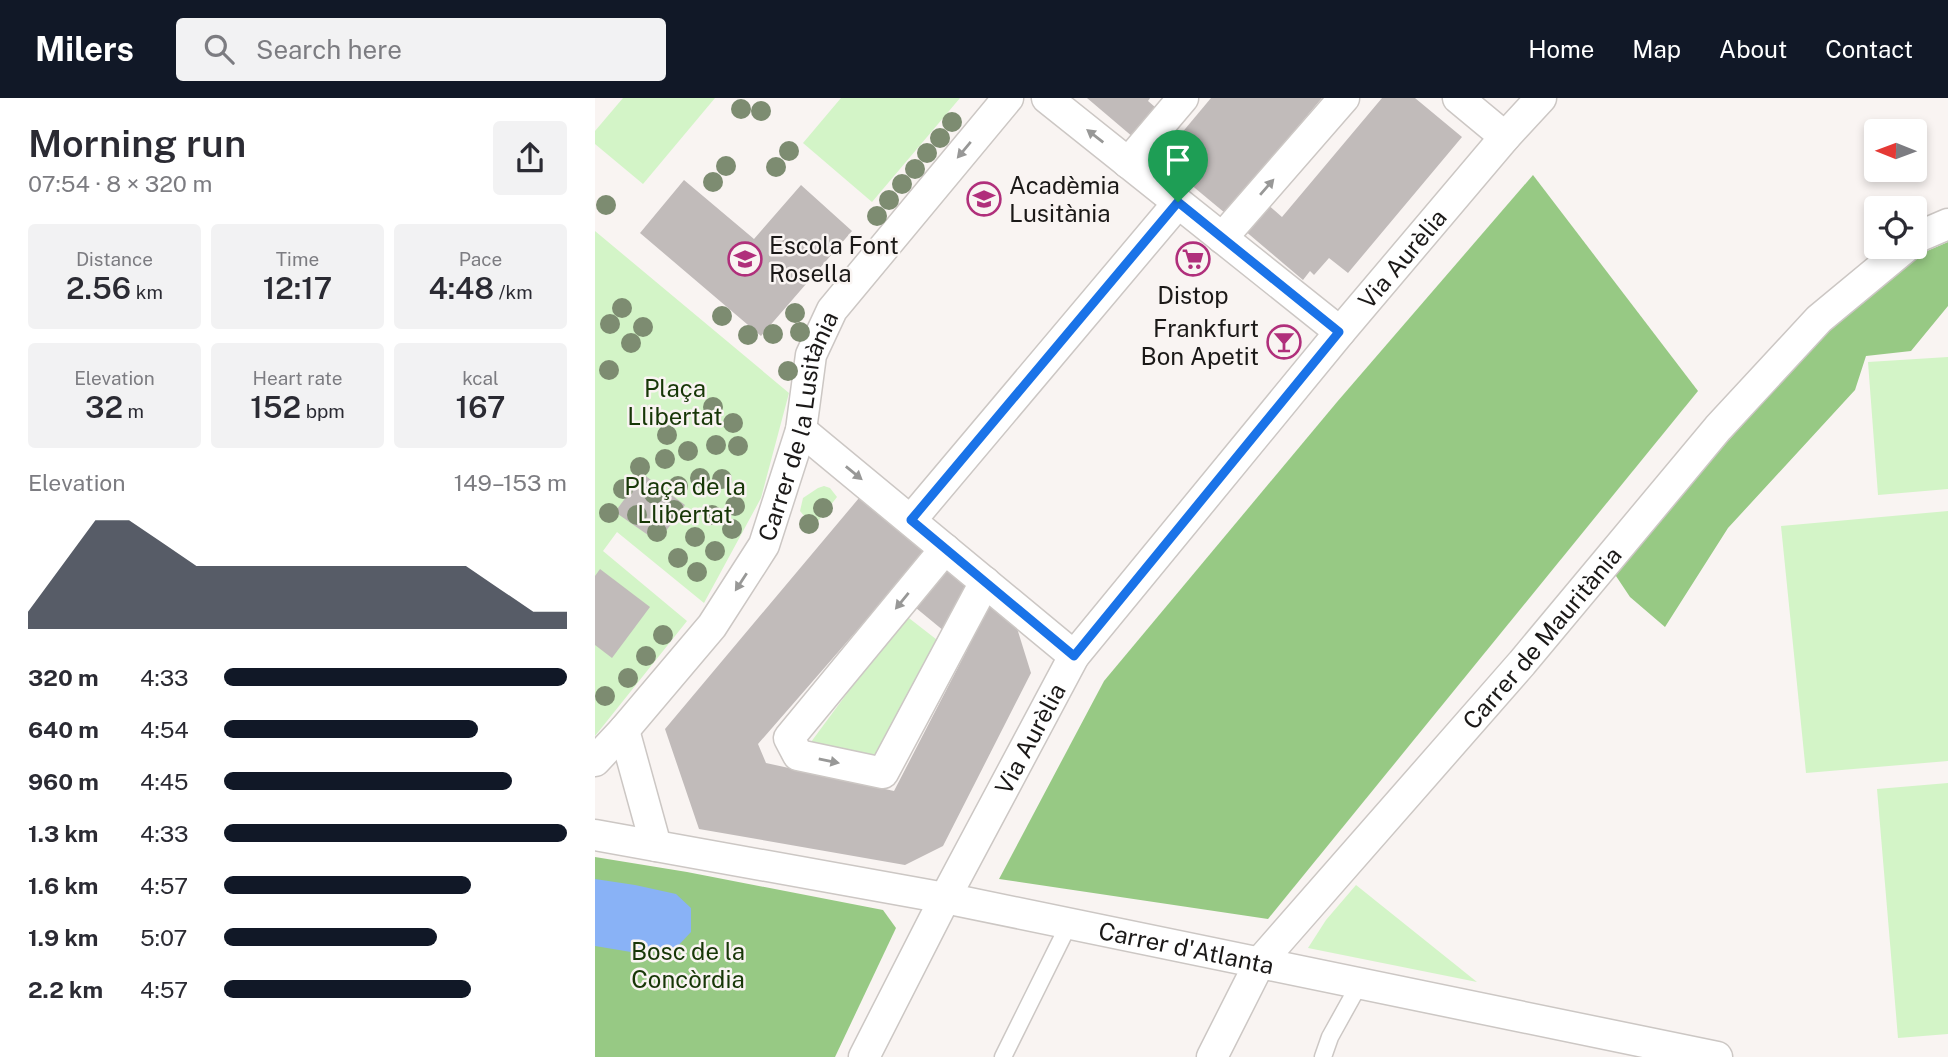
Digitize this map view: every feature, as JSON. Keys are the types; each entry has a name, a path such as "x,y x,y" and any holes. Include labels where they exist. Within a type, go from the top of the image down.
{"street":[{"name":"Carrer de la Lusitània","path":"595,761 712,626 765,545 801,430 811,355 832,310 1008,98"},
{"path":"1047,98 1339,332"},
{"path":"1128,163 1183,98"},
{"path":"1222,239 1344,98"},
{"path":"1458,98 1505,137"},
{"name":"Via Aurèlia","path":"864,1057 1074,656 1339,332 1541,98"},
{"path":"911,520 1178,202"},
{"path":"1927,233 1948,224"},
{"name":"Carrer de Mauritània","path":"1212,1057 1260,962 1522,663 1717,428 1819,319 1892,259"},
{"path":"801,430 1074,656"},
{"path":"945,549 789,738 798,755 883,773 985,582"},
{"path":"624,730 656,846"},
{"name":"Carrer d'Atlanta","path":"595,835 945,898 1717,1057"}],"lane":[{"path":"1003,1057 1069,923"},
{"path":"1323,1057 1330,1037 1360,983"}],"green space":[{"path":"623,98 715,98 643,184 595,144 595,131"},
{"path":"841,98 960,98 872,202 803,143"},
{"path":"1533,175 1698,391 1268,919 999,879 1104,681 1337,402"},
{"name":"Plaça Llibertat","path":"595,231 789,393 761,498 704,603 617,532 603,551 687,621 595,736"},
{"path":"1948,242 1948,306 1911,351 1866,356 1855,390 1728,528 1665,627 1630,597 1614,573 1683,491 1844,312 1916,259 1927,259 1927,251"},
{"path":"1948,357 1948,489 1878,495 1868,362"},
{"path":"824,486 830,488 837,497 819,520 812,522 800,511 803,498"},
{"path":"1948,511 1948,761 1806,773 1781,526"},
{"path":"905,615 941,643 876,757 811,742"},
{"path":"1948,783 1948,1034 1898,1038 1877,789"},
{"name":"Bosc de la Concòrdia","path":"595,857 883,910 896,928 835,1057 595,1057"},
{"path":"1356,885 1477,982 1308,948 1326,920"}],"water":[{"path":"595,879 676,894 691,908 691,932 675,949 637,953 595,946"}],"building":[{"path":"1087,98 1150,98 1148,101 1163,114 1140,143"},
{"path":"1211,98 1322,98 1225,213 1160,159"},
{"path":"1382,98 1415,98 1462,137 1348,273 1329,258 1314,275 1310,271 1303,280 1244,230 1266,203 1282,217"},
{"path":"684,180 754,239 801,185 852,231 761,336 640,233"},
{"path":"643,474 685,505 658,542 615,512"},
{"path":"859,498 1016,625 1031,673 943,846 905,865 699,829 665,729","holes":["893,589 967,650 894,791 766,763 758,744"]},
{"path":"600,569 650,607 612,658 595,645 595,576"}],"place":[{"name":"Acadèmia Lusitània","path":"984,199"},
{"name":"Escola Font Rosella","path":"745,259"},
{"name":"Distop","path":"1193,259"},
{"name":"Frankfurt Bon Apetit","path":"1284,342"}],"route":[{"path":"1178,202 1339,332 1074,656 911,520 1178,202"}],"park label":[{"name":"Plaça de la Llibertat","path":"685,500"}]}
